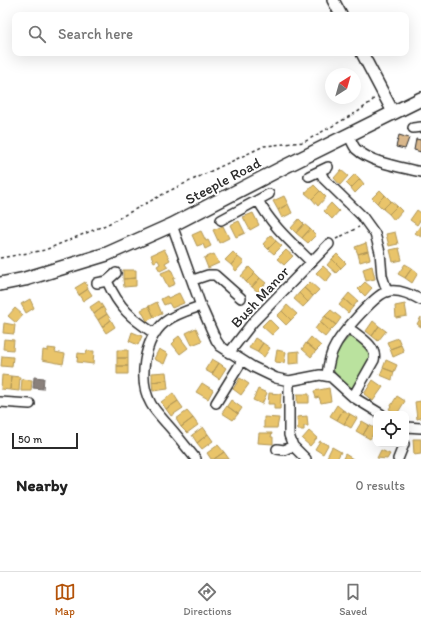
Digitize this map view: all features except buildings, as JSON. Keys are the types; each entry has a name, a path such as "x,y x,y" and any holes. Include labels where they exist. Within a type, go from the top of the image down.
{"main road":[{"name":"Steeple Road","path":"0,284 25,280 107,254 172,225 421,99"}],"street":[{"path":"333,0 339,12"},
{"path":"364,56 393,112"},
{"path":"348,135 355,148 367,156 383,162 421,172"},
{"path":"309,176 324,169 324,179 372,227 377,239 381,269 387,291"},
{"path":"221,220 248,207 269,194"},
{"name":"Bush Manor","path":"258,200 264,212 273,224 312,262"},
{"name":"Bush Manor","path":"172,225 193,280 201,306 216,340 242,361 270,376 289,381 327,375"},
{"name":"Bush Manor","path":"229,352 253,322 329,244"},
{"path":"97,283 107,281 116,273"},
{"name":"Bush Manor","path":"193,280 208,275 215,276 241,298"},
{"path":"107,281 122,308 130,316 155,334"},
{"path":"376,411 353,397 334,379 327,375 336,345 375,299 387,291 407,294 421,300"},
{"path":"196,459 151,404 147,394 144,368 147,354 159,328 171,318 201,306"},
{"path":"349,328 371,346 376,354 353,397"},
{"path":"216,403 242,361"},
{"path":"289,381 288,430 290,440 293,446 306,459"},
{"path":"0,402 30,404"},
{"path":"409,428 421,428"},
{"path":"277,449 284,450 293,446"},
{"path":"398,459 403,447"}],"path":[{"path":"0,258 45,250 108,224 169,191 264,146 304,142 367,106 373,100 374,93"},
{"path":"329,244 366,221"}],"green space":[{"path":"350,336 360,341 372,357 354,387 351,389 336,376 332,366 339,348"}]}
